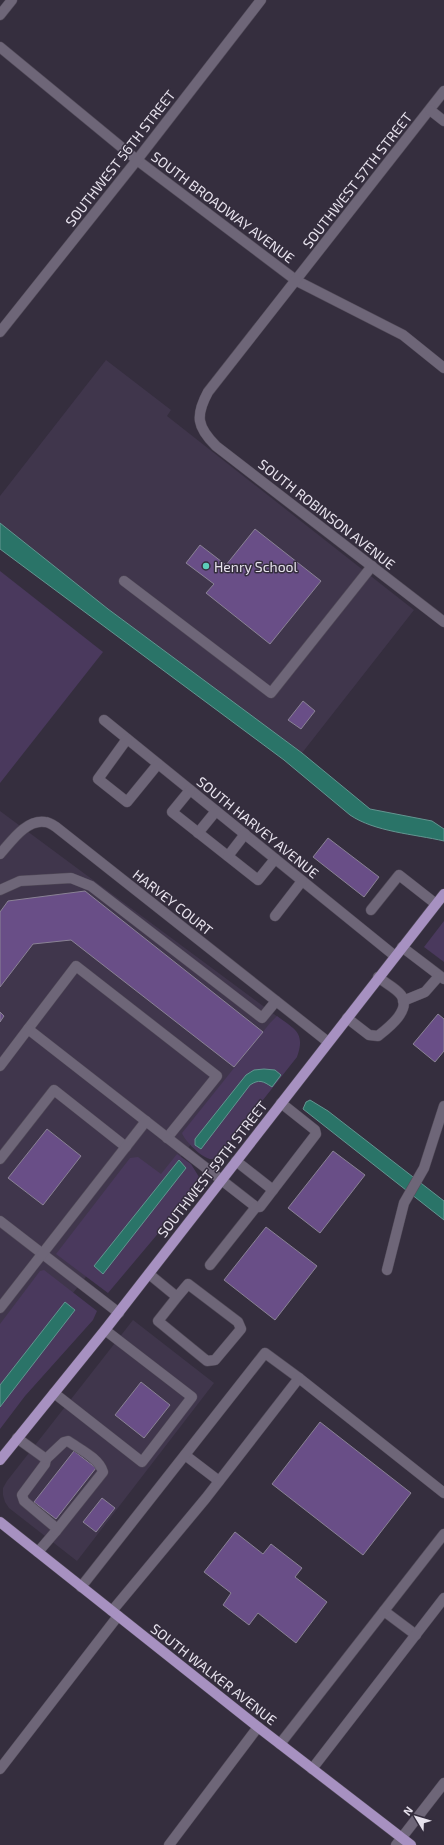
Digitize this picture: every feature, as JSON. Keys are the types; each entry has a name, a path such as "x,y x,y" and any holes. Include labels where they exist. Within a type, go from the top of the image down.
{"main road":[{"name":"SOUTHWEST 59TH STREET","path":"0,1460 119,1313 378,977 444,894"},
{"name":"SOUTH WALKER AVENUE","path":"0,1522 258,1727 312,1768 399,1841 412,1845"}],"street":[{"path":"0,15 12,0"},
{"name":"SOUTHWEST 56TH STREET","path":"0,332 137,160 261,0"},
{"name":"SOUTH BROADWAY AVENUE","path":"0,47 137,160 297,281 403,335 444,368"},
{"name":"SOUTHWEST 57TH STREET","path":"199,423 201,406 208,392 297,281 444,91"},
{"path":"430,110 444,121"},
{"name":"SOUTH ROBINSON AVENUE","path":"199,423 205,435 216,446 444,622"},
{"path":"124,582 271,693 372,566"},
{"name":"SOUTH HARVEY AVENUE","path":"104,720 395,956"},
{"path":"127,739 98,779 127,802 158,764"},
{"path":"190,790 172,812 258,880 275,859"},
{"path":"198,833 216,811"},
{"name":"HARVEY COURT","path":"0,854 19,832 34,823 45,822 56,826 328,1042"},
{"path":"228,856 245,834"},
{"path":"371,910 399,875 436,904"},
{"path":"0,890 20,881 71,878 90,886 262,1018 276,1001"},
{"path":"275,916 302,881"},
{"path":"402,947 442,978 425,992 404,1001"},
{"path":"0,1066 76,966 217,1076 167,1138"},
{"path":"347,1018 369,1035 378,1036 394,1023 401,1011 404,1001 401,995 378,977"},
{"path":"28,1029 256,1207"},
{"path":"0,1159 54,1090 126,1147"},
{"path":"210,1265 256,1207 260,1206 273,1190 316,1134 315,1130 280,1104"},
{"path":"387,1270 404,1203 424,1168 444,1106"},
{"path":"0,1308 146,1121"},
{"path":"236,1161 273,1190"},
{"path":"0,1221 119,1313"},
{"path":"149,1274 177,1297"},
{"path":"188,1284 238,1322 241,1329 215,1360 207,1362 158,1321 177,1297 188,1284"},
{"path":"54,1393 142,1462 192,1397 105,1330"},
{"path":"81,1587 265,1353 299,1378 444,1493"},
{"path":"0,1769 115,1614 299,1378"},
{"path":"18,1438 46,1460"},
{"path":"38,1552 56,1531 103,1472 102,1468 93,1458 68,1441 64,1442 46,1460 46,1464 22,1495 24,1501 55,1527 56,1531"},
{"path":"185,1455 219,1481"},
{"path":"280,1744 444,1534"},
{"path":"312,1768 444,1598"},
{"path":"384,1611 416,1635"},
{"path":"169,1845 258,1727"},
{"path":"399,1841 444,1783"}],"shaded area":[{"name":"Henry School","path":"106,360 171,410 167,416 414,610 302,753 108,609 0,523 0,496"},
{"path":"0,523 108,609 302,753 370,809 432,821 444,829 444,841 383,829 360,821 350,815 284,760 0,549"},
{"path":"0,571 103,652 0,783"},
{"path":"0,811 290,1026 246,1075 0,1385"},
{"path":"444,921 444,962 424,947"},
{"path":"277,1016 293,1028 299,1036 300,1042 297,1057 221,1153 213,1159 209,1159 190,1145 182,1133"},
{"path":"254,1070 275,1070 281,1075 272,1087 261,1082 256,1082 250,1085 201,1149 195,1145 195,1139 246,1075"},
{"path":"310,1100 328,1111 444,1201 444,1220 303,1109 306,1102"},
{"path":"177,1154 191,1164 199,1177 198,1186 108,1293 56,1254 130,1158 138,1157 161,1174"},
{"path":"179,1160 186,1168 103,1274 94,1266"},
{"path":"44,1270 97,1311 93,1320 25,1396 0,1429 0,1324 40,1271"},
{"path":"65,1302 75,1310 0,1407 0,1385"},
{"path":"133,1320 214,1383 77,1561 9,1508 5,1502 3,1488"}],"building":[{"path":"255,529 321,581 270,644 206,593 214,584 186,563 200,545 226,565"},
{"path":"303,701 315,711 301,729 288,720"},
{"path":"328,838 379,877 364,897 313,857"},
{"path":"85,891 263,1032 234,1067 71,940 33,944 0,987 0,912 8,901"},
{"path":"0,1012 4,1016 0,1022"},
{"path":"438,1014 444,1019 444,1051 435,1062 413,1044"},
{"path":"47,1129 81,1156 43,1205 8,1178"},
{"path":"333,1151 365,1175 320,1233 288,1208"},
{"path":"266,1227 317,1266 275,1320 224,1280"},
{"path":"141,1382 170,1405 144,1438 115,1415"},
{"path":"320,1422 411,1493 363,1555 272,1484"},
{"path":"74,1451 96,1468 56,1519 34,1502"},
{"path":"102,1498 115,1508 96,1532 83,1522"},
{"path":"235,1532 263,1554 271,1544 302,1568 295,1577 327,1602 296,1643 258,1613 249,1625 223,1605 231,1593 204,1572"}],"place":[{"name":"Henry School","path":"206,566"}]}
